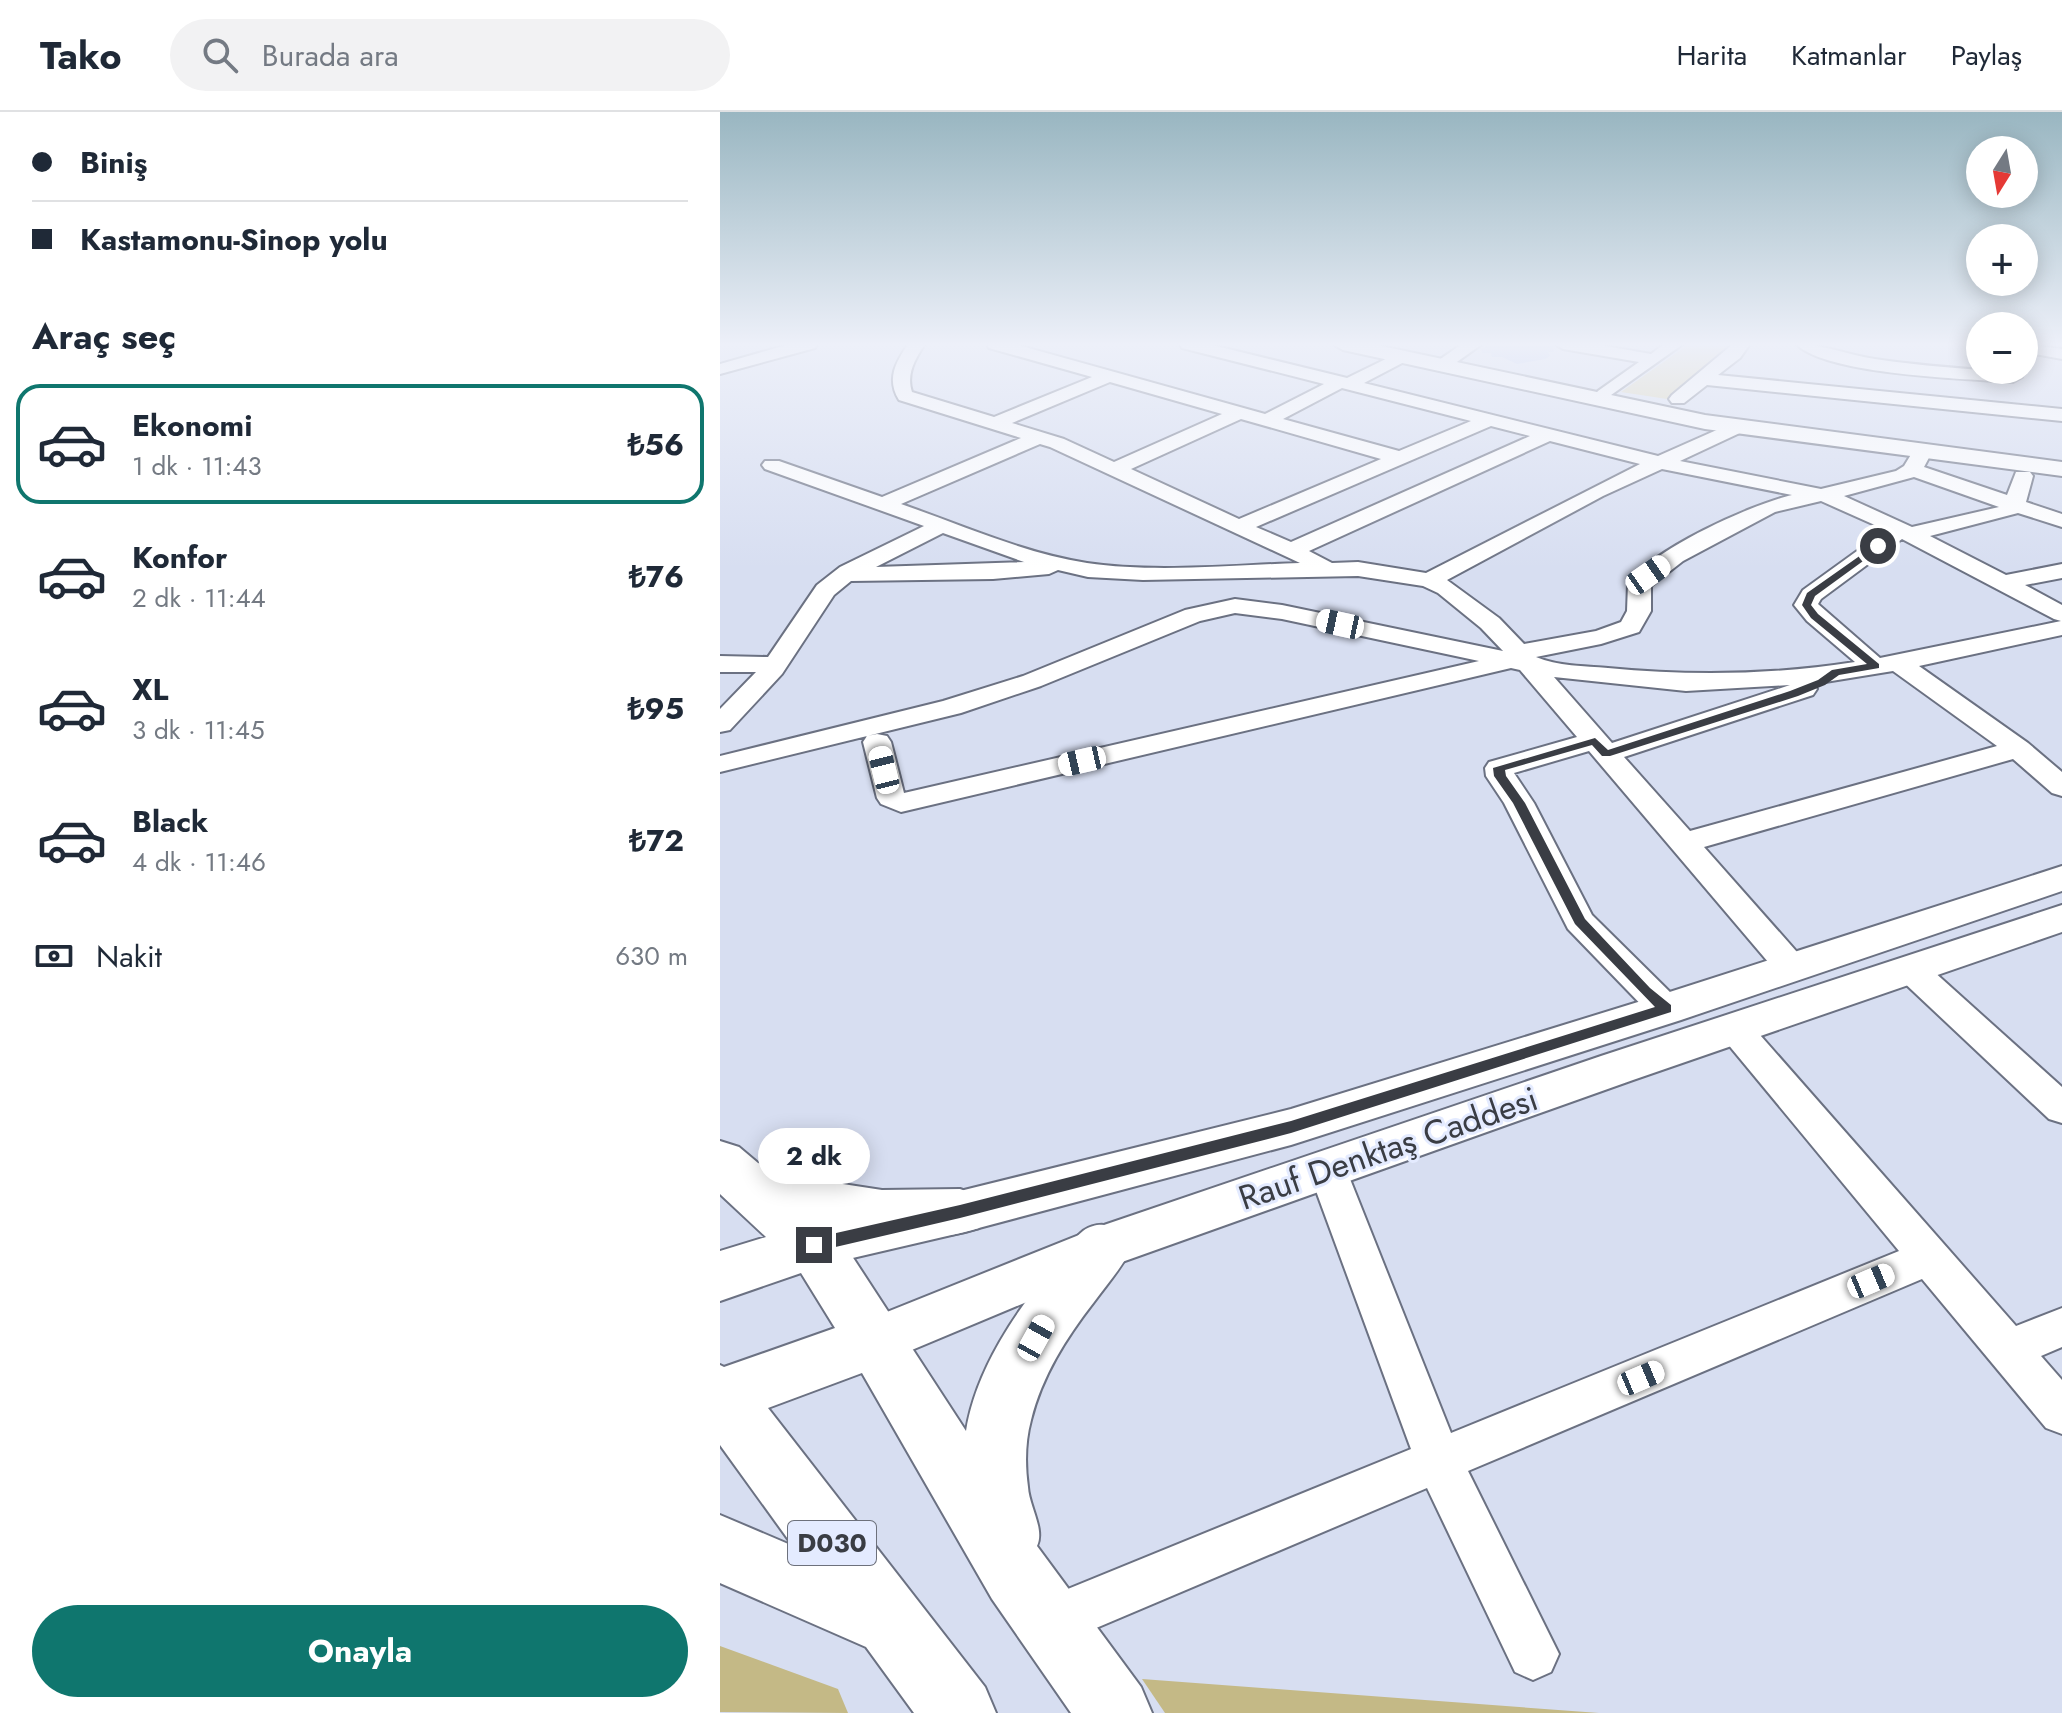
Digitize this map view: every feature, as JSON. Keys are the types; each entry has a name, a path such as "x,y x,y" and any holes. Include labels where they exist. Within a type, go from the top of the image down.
{"highway":[{"path":"730,1170 787,1196 853,1212 894,1215 960,1212"},
{"path":"730,1170 814,1245 1047,1618 1115,1713"},
{"path":"720,1276 814,1245"},
{"path":"1047,1618 995,1488 996,1437 1012,1381 1048,1317 1104,1247"},
{"name":"Rauf Denktaş Caddesi","path":"721,1396 876,1341"},
{"name":"D030","path":"721,1396 952,1702"},
{"path":"720,1549 893,1623"}],"main road":[{"path":"1693,419 1917,461 2062,469"},
{"path":"1744,419 1829,433 2062,461"},
{"name":"Rauf Denktaş Caddesi","path":"814,1245 960,1212 1291,1127 1666,1009 2062,878"},
{"name":"Rauf Denktaş Caddesi","path":"876,1341 1104,1247 1734,1028 2062,918"}],"street":[{"path":"977,419 1040,437 1330,569"},
{"path":"994,424 1007,419"},
{"path":"1113,470 1226,419"},
{"path":"1264,419 1400,458"},
{"path":"1237,527 1492,419 1660,463 1817,494 1864,510 2062,614"},
{"path":"1429,580 1596,492 1737,427"},
{"path":"1290,551 1550,434"},
{"path":"883,504 1040,437"},
{"path":"877,742 891,798 901,803 1519,660 1630,627 1639,611 1640,584 1666,562 1768,507 1817,494 1890,481 1917,461 2015,505 2062,521"},
{"path":"772,465 1061,565 1118,573 1330,569 1388,572 1429,580 1458,597 1490,623 1519,660 1792,968"},
{"path":"2023,476 2015,505 2005,512 1905,532 1811,595 1806,605 1815,616 2018,749 2062,787"},
{"path":"720,724 776,665 817,599 845,574 942,525"},
{"path":"845,574 980,573 1061,565"},
{"path":"2003,583 2062,571"},
{"path":"720,764 952,707 1032,681 1213,609 1235,606 1282,612 1633,680 1686,683 1756,681 1836,672 2062,628"},
{"path":"720,782 941,727 999,709 1221,620 1241,617 1473,670"},
{"path":"720,664 776,665"},
{"path":"1666,1009 1579,921 1519,803 1500,776 1499,768 1600,748 1794,694 1836,672"},
{"path":"1683,843 2018,749"},
{"path":"1910,969 2062,1109"},
{"path":"1734,1028 2062,1413"},
{"path":"1327,1169 1439,1463 1533,1654"},
{"path":"1047,1618 1439,1463 1929,1257"},
{"path":"2008,1350 2062,1327"}],"shaded area":[{"path":"1142,1679 1599,1713 1165,1713"}],"waterway":[{"path":"720,1679 814,1713"}],"route":[{"path":"814,1245 960,1212 1291,1127 1666,1009 1579,921 1519,803 1500,776 1499,768 1595,741 1606,754 1794,694 1836,672 1875,666 1806,605 1811,595 1878,546"}]}
